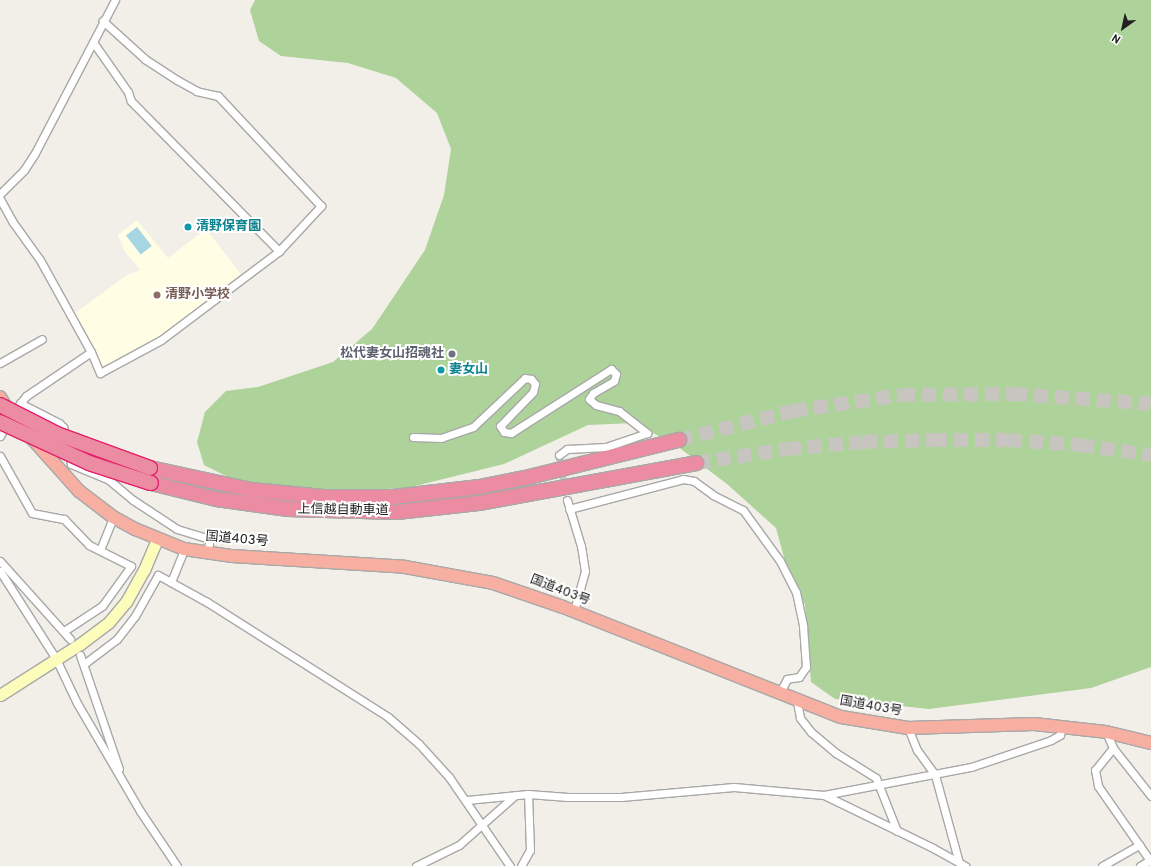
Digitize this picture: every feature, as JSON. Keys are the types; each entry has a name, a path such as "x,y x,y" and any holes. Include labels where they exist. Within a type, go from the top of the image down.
{"highway":[{"name":"国道403号","path":"0,397 6,418 79,491 113,517 157,539 184,549 405,567 493,583 574,611 797,702 841,717 908,728 1034,724 1062,726 1106,732 1151,744"},
{"name":"上信越自動車道","path":"0,404 57,434 150,468 216,484 287,494 357,498 393,497 463,490 525,478 679,440"},
{"name":"上信越自動車道","path":"6,418 82,460 151,483 216,499 288,510 397,512 513,497 696,463"}],"main road":[{"path":"0,695 53,662 109,622 126,602 144,570 157,539"}],"street":[{"path":"0,194 24,170 35,153 115,0"},
{"path":"0,199 12,221 40,260 91,352 100,373 161,340 279,251 321,206 218,96 197,91 170,76 140,54 103,21"},
{"path":"92,42 128,92 131,101 279,251"},
{"path":"0,362 42,339"},
{"path":"0,436 6,418 26,396 91,352"},
{"path":"413,437 441,438 472,427 525,378 531,379 535,384 533,392 500,426 504,432 511,433 611,369 616,374 614,381 593,393 589,399 596,405 619,411 647,433 606,447 567,449 558,455"},
{"path":"20,403 63,427 71,464 109,480 133,500 177,528 210,539 207,552"},
{"path":"0,456 32,513 64,519 89,545 131,566 102,606 64,631"},
{"path":"569,509 683,479 694,480 713,495 743,510 780,561 796,592 803,626 806,667 799,678 787,679 780,694"},
{"path":"567,500 581,546 585,571 574,611"},
{"path":"100,550 113,517"},
{"path":"171,582 184,549"},
{"path":"0,560 70,639"},
{"path":"0,571 123,779 140,811 177,866"},
{"path":"84,664 117,639 135,616 158,575 207,602 388,717 419,744 467,800 510,866"},
{"path":"80,655 123,779"},
{"path":"797,702 800,718 811,732 880,784 896,831"},
{"path":"467,800 528,794 615,797 734,788 824,795 971,767 1025,750 1060,735 1062,726"},
{"path":"908,728 917,750 935,774 959,865"},
{"path":"1106,732 1113,748 1151,796"},
{"path":"1113,748 1095,770 1098,786 1150,861 1140,866"},
{"path":"521,866 530,850 528,794"},
{"path":"824,795 959,865"},
{"path":"416,866 459,844 514,796"},
{"path":"1102,866 1138,845"}],"shaded area":[{"name":"清野小学校","path":"137,220 168,258 206,229 241,274 161,338 102,367 71,316 127,275 140,270 125,252 118,235"}],"green space":[{"path":"255,0 1151,0 1151,667 1091,688 929,709 835,699 811,682 805,605 785,561 776,528 727,484 673,443 633,423 588,425 504,464 407,488 347,491 236,481 204,465 197,442 205,412 226,391 258,387 333,362 372,329 425,250 444,195 451,149 437,113 396,78 348,63 281,56 259,41 250,10"}],"water":[{"path":"137,227 152,246 141,255 126,236"}],"tunnel":[{"path":"679,440 793,411 901,395 1013,394 1151,404"},
{"path":"696,463 787,449 863,442 933,440 1008,440 1080,445 1151,455"},
{"path":"559,455 567,500"}],"place":[{"name":"清野保育園","path":"188,227"},
{"name":"清野小学校","path":"157,295"},
{"name":"松代妻女山招魂社","path":"452,354"},
{"name":"妻女山","path":"441,370"}]}
